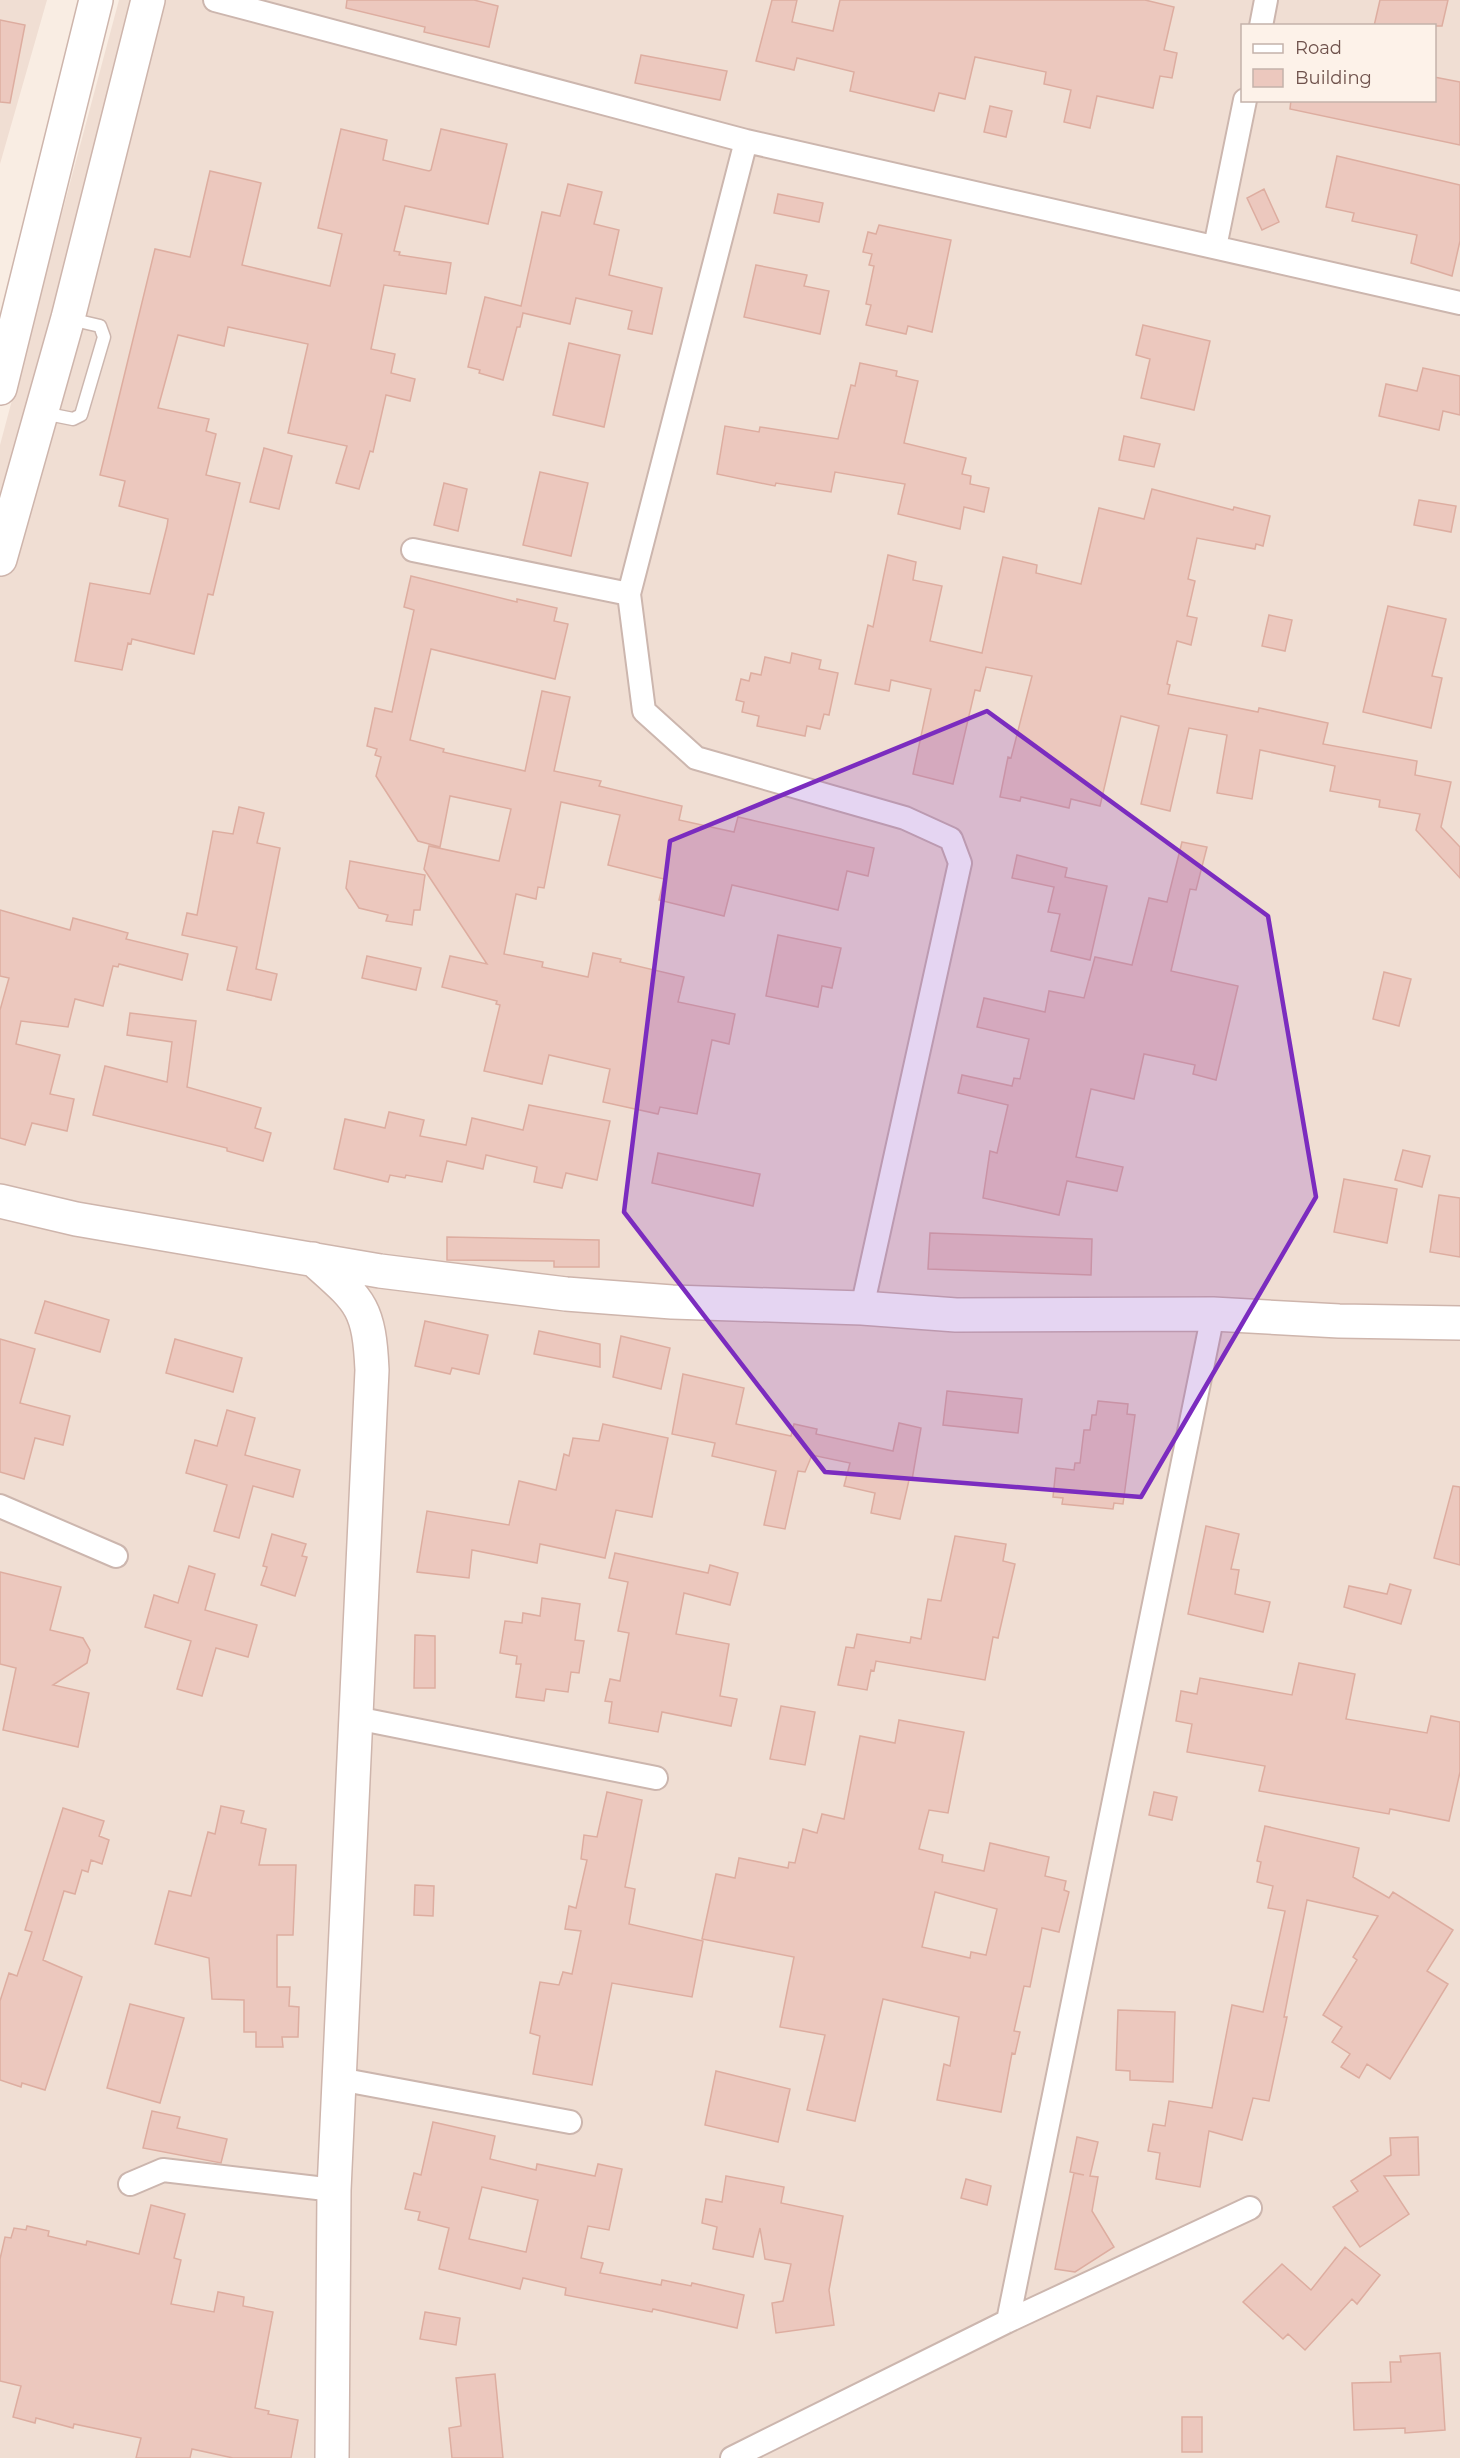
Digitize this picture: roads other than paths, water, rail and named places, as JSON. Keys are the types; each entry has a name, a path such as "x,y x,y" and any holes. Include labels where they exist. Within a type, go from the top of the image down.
{"street":[{"path":"0,388 96,0"},
{"path":"0,559 43,413 148,0"},
{"path":"215,0 746,141 1460,303"},
{"path":"1261,24 1266,0"},
{"path":"1215,248 1245,102"},
{"path":"746,141 629,594 644,711 696,758 904,818 951,839 960,863 862,1308"},
{"path":"413,550 629,594"},
{"path":"0,1201 76,1219 430,1279 566,1294 672,1302 862,1308 957,1315 1213,1314 1339,1321 1460,1323"},
{"path":"312,1259 343,1286 363,1309 370,1330 372,1370 334,2190 332,2458"},
{"path":"1008,2321 1213,1314"},
{"path":"0,1506 116,1556"},
{"path":"356,1718 656,1778"},
{"path":"339,2079 570,2122"},
{"path":"130,2184 163,2170 334,2190"},
{"path":"732,2458 1008,2321 1250,2208"}]}
